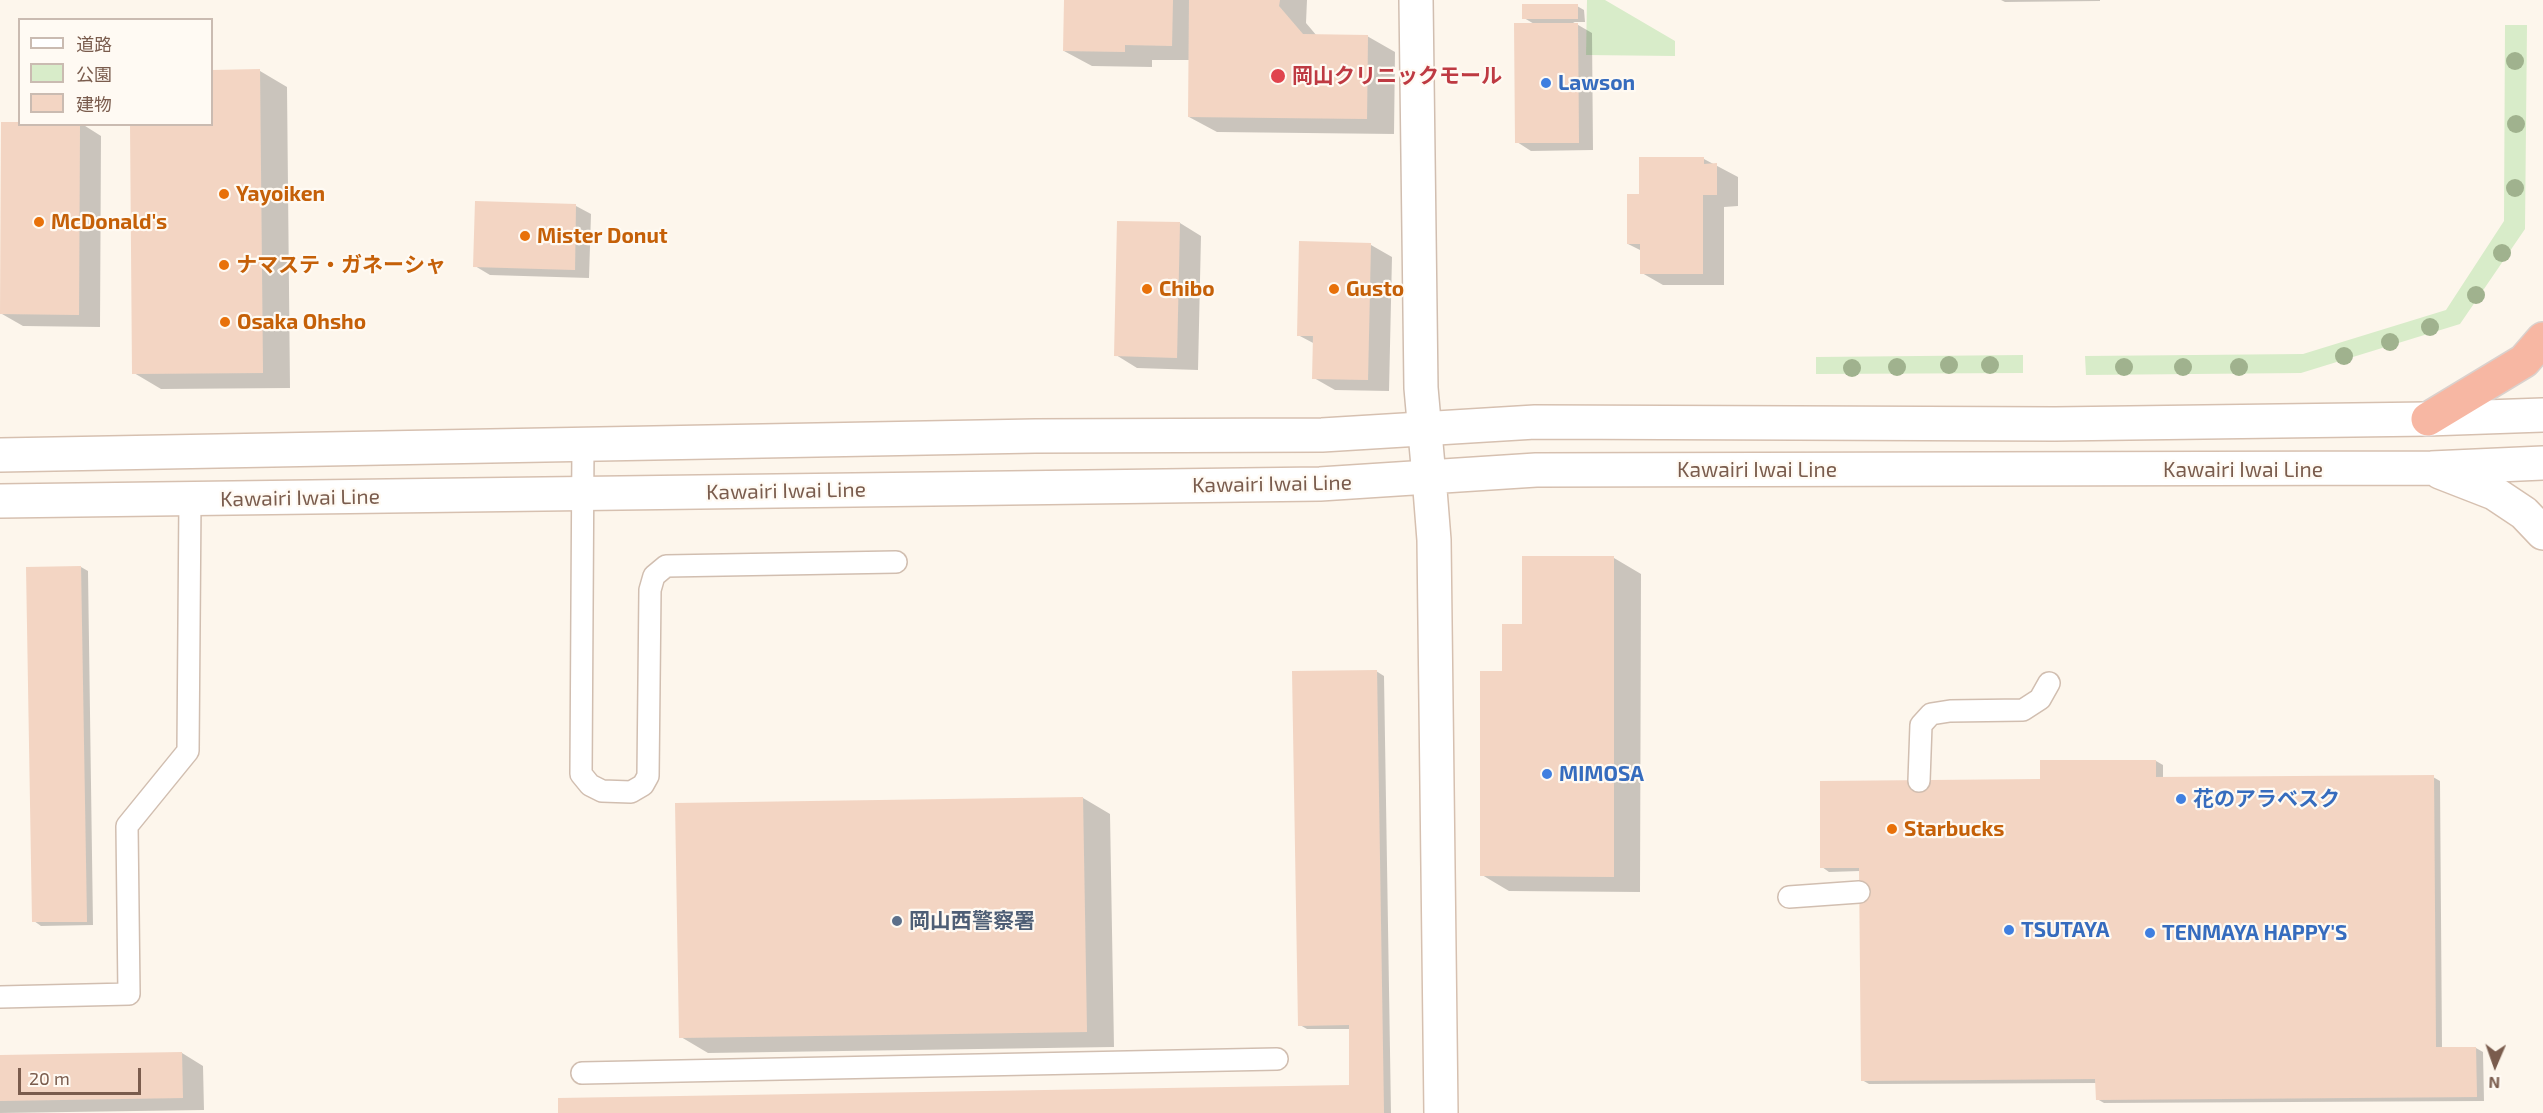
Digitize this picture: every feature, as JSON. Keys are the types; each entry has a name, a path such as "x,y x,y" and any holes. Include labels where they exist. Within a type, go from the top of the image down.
{"highway":[{"path":"2428,419 2524,361 2543,339"}],"main road":[{"path":"1416,0 1421,388 1434,540 1441,1113"},
{"path":"0,455 1035,436 1322,435 1536,422 2055,424 2428,419 2543,415"},
{"name":"Kawairi Iwai Line","path":"0,501 1320,484 1547,470 2431,468 2543,463"},
{"path":"2431,468 2494,493 2524,513 2543,533"}],"lane":[{"path":"583,444 581,774 590,785 602,791 631,792 643,785 648,776 650,590 654,576 666,566 896,562"},
{"path":"0,997 129,994 127,826 188,751 190,499"},
{"path":"1919,781 1921,725 1931,714 1950,711 2024,710 2040,699 2049,683"},
{"path":"1790,897 1859,892"},
{"path":"582,1073 1277,1059"}],"green space":[{"path":"1587,0 1605,0 1675,41 1675,56 1586,55"},
{"path":"2505,25 2527,25 2525,229 2460,324 2301,373 2086,375 2085,356 2303,354 2446,310 2504,221"},
{"path":"2023,355 2023,373 1816,374 1816,357"}],"building":[{"path":"1064,0 1173,0 1172,46 1125,45 1125,52 1063,51"},
{"name":"岡山クリニックモール","path":"1189,0 1280,0 1279,6 1303,34 1368,35 1367,119 1188,117"},
{"path":"1522,4 1578,4 1578,19 1522,19"},
{"name":"Lawson","path":"1514,23 1578,23 1579,143 1515,143"},
{"path":"260,69 263,373 132,374 130,126 213,126 213,70"},
{"path":"1,122 18,122 18,126 80,126 79,315 0,314"},
{"path":"1639,157 1704,157 1704,164 1717,163 1717,195 1703,195 1703,274 1640,274 1640,244 1627,244 1627,194 1639,194"},
{"name":"Mister Donut","path":"475,201 576,204 575,270 473,267"},
{"name":"Chibo","path":"1117,221 1180,222 1177,358 1114,356"},
{"name":"Gusto","path":"1299,241 1371,243 1368,380 1312,379 1313,336 1297,336"},
{"name":"MIMOSA","path":"1522,556 1614,556 1614,877 1480,876 1480,671 1502,671 1502,624 1522,624"},
{"path":"81,566 87,922 32,922 26,567"},
{"path":"1377,670 1384,1113 558,1113 558,1098 1349,1085 1349,1025 1298,1026 1292,671"},
{"path":"2040,760 2156,760 2156,777 2434,775 2436,1047 2476,1047 2477,1097 2096,1100 2095,1079 1861,1081 1859,868 1820,868 1820,781 2040,779"},
{"path":"1083,797 1087,1032 679,1038 675,803"},
{"path":"182,1052 183,1098 0,1101 0,1055"}],"place":[{"name":"岡山クリニックモール","path":"1278,76"},
{"name":"Lawson","path":"1546,83"},
{"name":"Yayoiken","path":"224,194"},
{"name":"McDonald's","path":"39,222"},
{"name":"Mister Donut","path":"525,236"},
{"name":"ナマステ・ガネーシャ","path":"224,265"},
{"name":"Chibo","path":"1147,289"},
{"name":"Gusto","path":"1334,289"},
{"name":"Osaka Ohsho","path":"225,322"},
{"name":"MIMOSA","path":"1547,774"},
{"name":"花のアラベスク","path":"2181,799"},
{"name":"Starbucks","path":"1892,829"},
{"name":"岡山西警察署","path":"897,921"},
{"name":"TSUTAYA","path":"2009,930"},
{"name":"TENMAYA HAPPY'S","path":"2150,933"}]}
